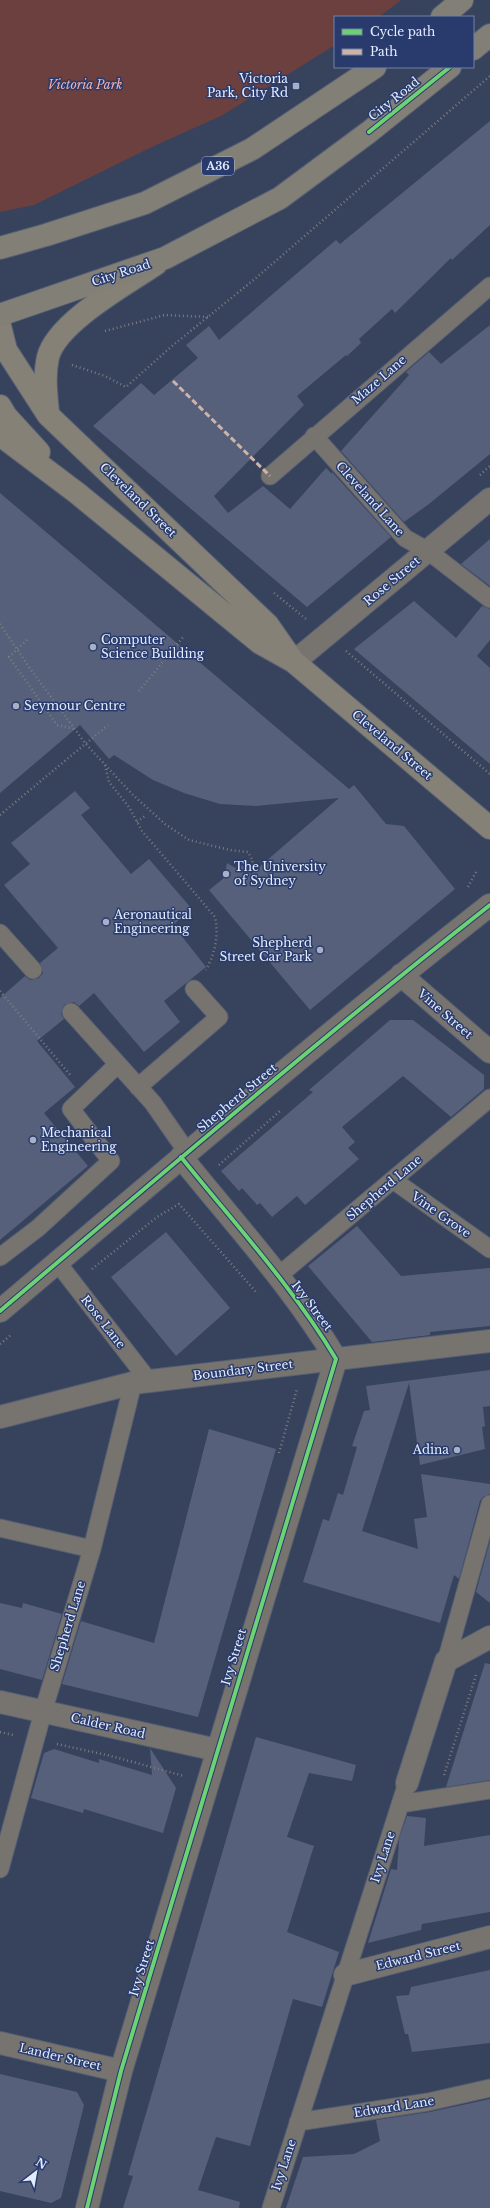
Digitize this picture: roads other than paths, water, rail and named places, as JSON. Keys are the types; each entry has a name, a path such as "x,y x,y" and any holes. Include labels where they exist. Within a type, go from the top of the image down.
{"highway":[{"path":"443,16 462,0"},
{"path":"474,48 490,35"},
{"name":"A36","path":"0,248 46,235 145,203 252,149 374,68"},
{"name":"City Road","path":"0,315 165,258 280,198 369,132 449,68"}],"main road":[{"path":"48,415 45,379 48,355 61,333 79,316 165,258"},
{"name":"Cleveland Street","path":"0,326 6,350 48,415 268,625 294,662"},
{"name":"Cleveland Street","path":"0,406 6,416 77,493"},
{"name":"Cleveland Street","path":"0,435 77,493 260,643 294,662 490,828"}],"street":[{"name":"Rose Street","path":"294,662 490,499"},
{"name":"Shepherd Street","path":"0,1311 184,1155 401,975 490,905"},
{"name":"Vine Street","path":"401,975 490,1052"},
{"name":"Ivy Street","path":"87,2208 120,2072 172,1905 217,1750 336,1359 322,1336 184,1155"},
{"name":"Boundary Street","path":"0,1417 141,1382 490,1342"},
{"path":"446,1660 490,1637"},
{"name":"Ivy Lane","path":"407,1783 446,1660"},
{"name":"Calder Road","path":"0,1702 217,1750"},
{"name":"Edward Street","path":"345,1975 490,1937"},
{"name":"Lander Street","path":"0,2043 120,2072"}],"lane":[{"name":"Maze Lane","path":"270,476 314,436 490,286"},
{"name":"Cleveland Lane","path":"314,436 405,538 428,551 490,599"},
{"path":"0,932 33,970"},
{"path":"138,1087 219,1017 194,989"},
{"path":"71,1012 116,1065 153,1103 184,1155"},
{"path":"0,1257 38,1228 111,1161 71,1109 116,1065"},
{"name":"Shepherd Lane","path":"277,1277 490,1098"},
{"name":"Vine Grove","path":"393,1180 490,1249"},
{"name":"Rose Lane","path":"57,1262 74,1284 141,1382"},
{"name":"Shepherd Lane","path":"0,1869 43,1712 141,1382"},
{"name":"Ivy Lane","path":"446,1660 490,1504"},
{"path":"0,1528 92,1549"},
{"name":"Ivy Lane","path":"271,2208 407,1783"},
{"path":"400,1804 490,1790"},
{"name":"Edward Lane","path":"298,2122 428,2102 490,2088"}],"place":[{"name":"Victoria Park, City Rd","path":"296,86"},
{"name":"Computer Science Building","path":"93,647"},
{"name":"Seymour Centre","path":"16,706"},
{"name":"The University of Sydney","path":"226,874"},
{"name":"Aeronautical Engineering","path":"106,922"},
{"name":"Shepherd Street Car Park","path":"320,950"},
{"name":"Mechanical Engineering","path":"33,1140"},
{"name":"Adina","path":"457,1450"}],"park label":[{"name":"Victoria Park","path":"85,85"}]}
